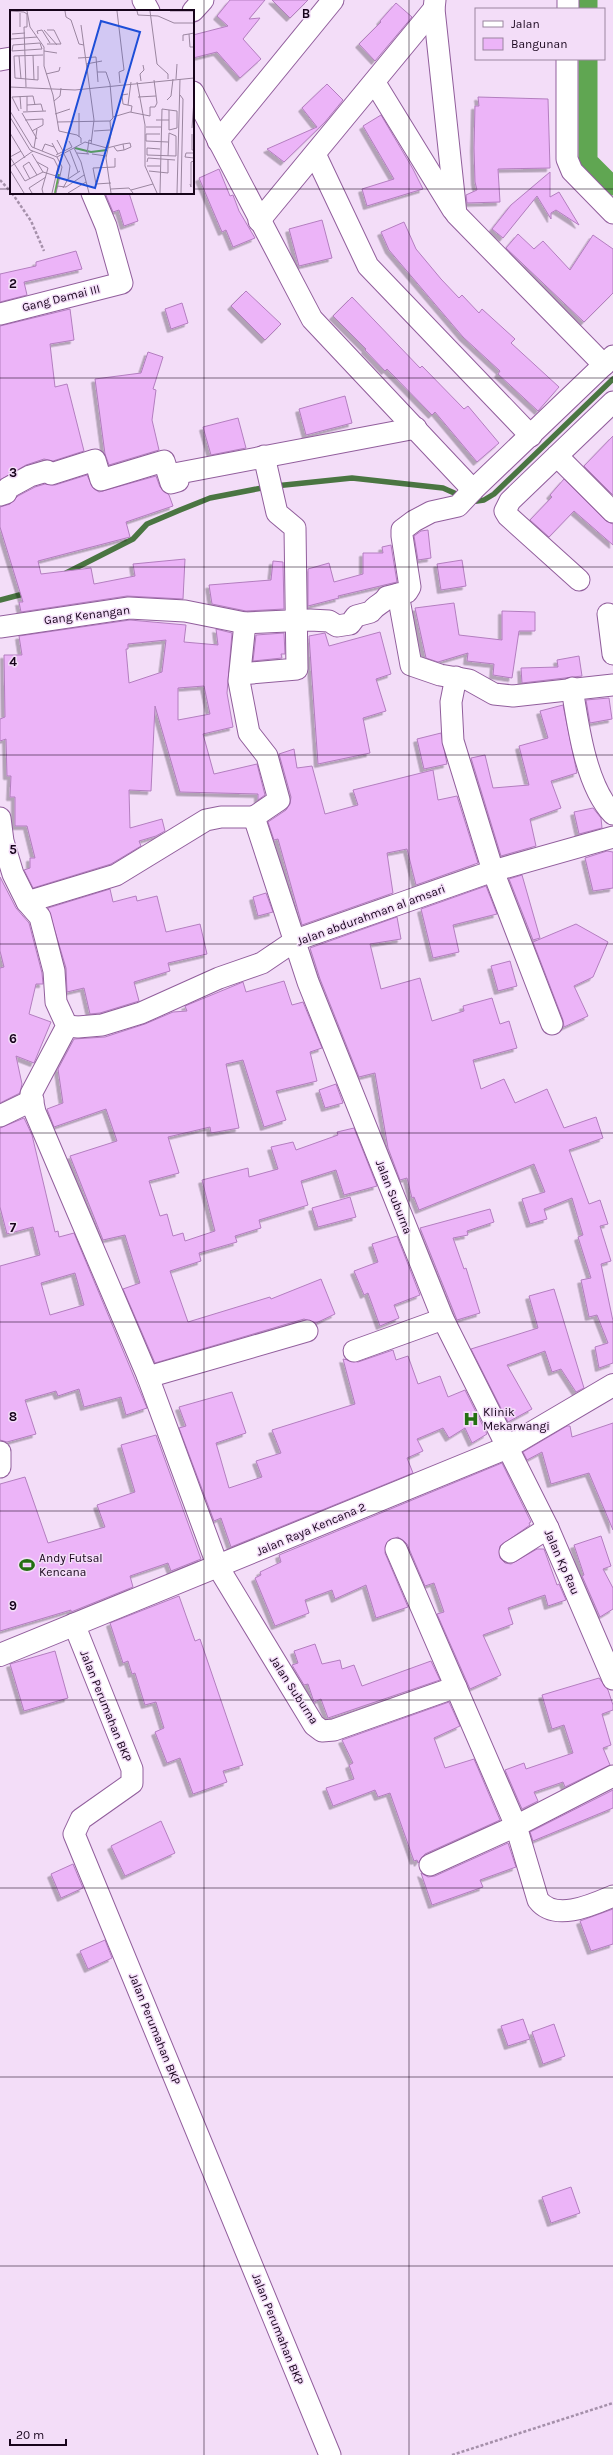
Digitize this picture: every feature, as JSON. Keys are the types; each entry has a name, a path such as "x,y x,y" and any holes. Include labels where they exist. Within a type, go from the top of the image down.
{"street":[{"path":"142,0 148,10"},
{"path":"194,10 202,0"},
{"path":"218,141 333,0"},
{"path":"259,221 375,83 434,5"},
{"path":"434,5 456,214"},
{"path":"0,60 10,58"},
{"path":"567,60 567,159 572,170 613,213"},
{"path":"375,83 456,214 608,361 458,506 431,512 402,530 410,587 407,592 398,594 411,665 440,675 456,676 469,680 494,694 513,696 572,688 613,685"},
{"path":"194,94 259,221 312,319 416,428 468,496"},
{"path":"315,154 368,266 530,436"},
{"name":"Gang Damai III","path":"0,314 122,283 106,226 92,194"},
{"path":"579,580 508,516 505,511 510,501 613,402"},
{"path":"0,495 6,493 8,488 30,476 47,472 51,474 95,460 101,480 164,461 171,483 184,472 416,428"},
{"path":"240,674 297,669 298,621 295,528 277,513 264,456"},
{"path":"557,456 613,512"},
{"name":"Gang Kenangan","path":"0,627 130,608 185,611 245,624 329,621 337,626 350,624 356,616 371,612 375,606 384,602 387,597 398,594"},
{"path":"608,614 613,654"},
{"path":"27,902 116,875 206,820 221,817 254,818 279,800 267,756 249,733 240,674 245,624"},
{"path":"456,676 451,702 453,740 494,872 552,1024"},
{"path":"572,688 579,732 594,783 606,807 613,814"},
{"path":"0,818 3,841 13,874 27,902 40,917 49,943 54,971 56,1002 67,1026 31,1094 36,1112 148,1377 218,1567"},
{"name":"Jalan Suburna","path":"254,818 296,940 308,982 443,1319 506,1448"},
{"name":"Jalan abdurahman al amsari","path":"67,1026 78,1027 102,1025 141,1014 218,978 262,963 296,940 494,872 613,837"},
{"path":"0,1116 33,1100"},
{"path":"354,1351 443,1319"},
{"path":"148,1377 307,1331"},
{"name":"Jalan Raya Kencana 2","path":"0,1655 506,1448 613,1385"},
{"name":"Jalan Kp Rau","path":"506,1448 548,1528 613,1679"},
{"path":"0,1452 0,1467"},
{"path":"510,1552 548,1528"},
{"path":"396,1549 516,1826 538,1900 546,1908 562,1912 613,1896"},
{"name":"Jalan Suburna","path":"218,1567 314,1724 322,1731 334,1730 456,1686"},
{"name":"Jalan Perumahan BKP","path":"74,1624 132,1769 132,1783 81,1819 74,1834 330,2455"},
{"path":"430,1865 516,1826 613,1776"}],"path":[{"path":"0,180 10,192"},
{"path":"12,194 31,221 44,251"},
{"path":"452,2455 613,2403"}],"building":[{"path":"230,0 265,0 249,19 260,18 243,39 261,59 240,78 217,52 194,58 194,35 228,26 217,16"},
{"path":"272,0 308,0 290,18"},
{"path":"396,3 412,17 375,61 359,44 381,22 380,21"},
{"path":"327,84 343,100 325,122 284,162 267,149 317,127 302,108"},
{"path":"478,97 548,99 550,168 498,169 500,202 467,203 466,195 477,190 475,182 474,148 475,106 479,106"},
{"path":"381,115 423,189 367,206 362,189 394,179 363,126"},
{"path":"219,169 230,196 233,195 239,211 255,238 233,247 226,230 222,232 199,178"},
{"path":"550,172 550,197 559,192 579,225 556,210 551,213 551,219 537,196 503,238 492,229 511,205"},
{"path":"105,194 129,194 138,221 124,226 119,210 113,212"},
{"path":"322,220 332,258 299,266 289,229"},
{"path":"404,222 416,249 441,279 459,298 462,295 479,313 482,309 515,339 511,343 559,387 538,411 498,374 500,371 463,337 389,250 381,232"},
{"path":"518,234 534,249 543,241 570,270 593,235 613,249 613,293 584,322 506,248"},
{"path":"76,251 82,269 24,282 27,295 0,302 0,274 36,266 36,262"},
{"path":"246,291 281,324 265,340 231,306"},
{"path":"352,297 420,368 422,366 464,409 468,406 499,443 477,462 435,412 432,415 387,369 385,371 365,350 366,349 333,316"},
{"path":"182,303 188,323 171,329 165,309"},
{"path":"70,309 74,340 50,344 55,387 67,384 84,451 53,461 44,459 26,465 0,480 0,326"},
{"path":"148,352 163,357 153,389 156,390 152,420 159,450 109,465 105,454 95,379 141,373"},
{"path":"345,396 352,423 306,435 299,409"},
{"path":"238,418 246,448 211,455 203,427"},
{"path":"613,436 613,495 584,466"},
{"path":"87,475 93,488 99,492 156,476 160,487 169,495 173,506 126,522 130,537 38,561 41,574 91,568 94,584 135,576 133,564 185,559 183,599 127,596 21,612 19,602 23,602 0,527 0,507 10,504 18,496 35,487 45,484 55,485"},
{"path":"564,479 605,520 613,524 613,545 574,511 549,537 530,520 552,497 550,495"},
{"path":"428,530 431,558 418,560 414,536 421,531"},
{"path":"391,545 397,582 338,596 339,598 308,606 308,569 329,563 334,582 363,574 363,553 383,553 382,547"},
{"path":"462,560 466,586 441,590 437,564"},
{"path":"273,561 283,562 284,609 246,611 212,604 209,585 271,580"},
{"path":"454,603 459,635 502,640 502,611 535,612 535,631 519,631 512,678 493,675 494,664 467,661 468,653 438,662 426,658 415,608"},
{"path":"130,620 186,625 184,642 218,645 216,629 232,633 227,693 233,727 203,734 214,774 257,764 265,795 258,800 258,794 180,792 155,706 151,791 129,790 130,828 162,819 165,831 156,836 139,841 141,846 111,864 33,888 24,870 30,868 30,858 35,858 27,826 15,826 15,797 10,797 11,776 7,776 6,739 0,741 0,719 5,717 4,655 22,655 19,636","holes":["166,640 162,672 129,683 126,649 128,649 128,644","204,686 210,714 178,720 178,688"]},
{"path":"380,632 391,674 376,679 386,711 363,718 370,753 318,764 309,636 325,633 329,646"},
{"path":"284,633 285,654 281,654 282,658 253,661 256,635"},
{"path":"579,656 582,676 522,683 521,668 558,667 557,660"},
{"path":"609,698 612,719 590,723 586,700"},
{"path":"563,705 577,773 551,781 561,808 530,819 536,846 501,856 471,758 485,755 493,788 529,785 519,746 548,738 540,711"},
{"path":"441,733 447,764 424,769 417,739"},
{"path":"294,749 297,768 312,766 325,814 358,805 353,790 433,770 438,800 457,796 478,863 416,885 407,849 387,853 393,893 302,925 278,839 274,840 268,822 286,810 290,804 291,797 279,754"},
{"path":"593,808 601,818 602,828 579,834 574,812"},
{"path":"607,851 613,852 613,888 593,891 585,858"},
{"path":"522,875 540,938 533,940 509,879"},
{"path":"0,877 16,908 29,923 42,973 43,984 36,984 29,1014 51,1022 34,1063 16,1056 22,1084 20,1093 0,1103 0,968 4,967 0,951"},
{"path":"486,886 497,914 453,925 459,952 433,958 421,909"},
{"path":"110,889 113,902 136,896 137,901 157,896 166,932 200,924 207,954 168,963 170,971 134,982 139,1001 100,1013 90,1014 84,988 67,992 66,968 48,908"},
{"path":"266,893 273,912 258,916 253,897"},
{"path":"397,917 401,939 370,944 381,989 420,978 432,1021 464,1011 463,1006 492,998 500,1024 509,1021 517,1048 473,1060 481,1089 504,1079 515,1103 547,1089 564,1128 596,1117 603,1138 569,1150 589,1204 600,1200 608,1224 600,1226 611,1261 601,1264 613,1321 613,1363 599,1368 595,1347 608,1343 597,1315 589,1317 581,1280 591,1278 578,1237 583,1235 572,1198 544,1209 547,1219 530,1224 522,1199 545,1192 534,1164 419,1210 414,1197 412,1198 407,1178 400,1180 388,1148 375,1073 359,1077 320,979 310,948"},
{"path":"576,924 608,942 593,977 574,986 588,1016 564,1027 563,1020 533,942"},
{"path":"510,961 517,986 498,991 491,966"},
{"path":"284,981 292,1005 303,1002 322,1048 310,1052 317,1081 276,1091 286,1120 264,1127 243,1060 226,1064 239,1128 211,1133 210,1127 168,1137 179,1173 149,1181 160,1216 167,1214 173,1236 183,1233 185,1241 215,1231 202,1180 248,1168 249,1177 278,1169 271,1147 293,1142 296,1150 338,1135 337,1132 354,1128 377,1186 344,1195 336,1170 301,1181 308,1205 259,1220 261,1228 235,1236 237,1242 199,1253 201,1261 170,1271 188,1322 270,1297 271,1299 321,1279 335,1314 316,1323 304,1319 155,1363 123,1289 140,1283 125,1235 103,1240 70,1156 117,1141 106,1109 54,1127 47,1109 63,1103 58,1069 74,1039 105,1037 145,1024 173,1012 187,1011 185,1006 243,982 246,992"},
{"path":"336,1084 343,1103 325,1108 319,1090"},
{"path":"24,1118 32,1135 55,1232 58,1231 59,1237 74,1233 147,1408 126,1415 121,1397 84,1407 79,1389 58,1396 56,1391 25,1400 36,1434 7,1442 0,1440 0,1266 40,1255 33,1227 7,1234 0,1207 0,1128","holes":["75,1273 84,1305 50,1315 41,1283"]},
{"path":"350,1197 356,1217 318,1227 312,1208"},
{"path":"490,1209 494,1222 467,1231 468,1235 453,1238 464,1269 466,1268 480,1313 457,1320 420,1228"},
{"path":"397,1236 420,1295 394,1305 399,1318 380,1326 368,1293 364,1295 354,1271 378,1262 372,1244"},
{"path":"554,1289 584,1388 576,1392 561,1369 552,1372 545,1351 507,1365 532,1409 508,1422 471,1349 538,1328 529,1296"},
{"path":"393,1350 396,1360 408,1356 418,1384 440,1376 448,1397 465,1390 487,1434 472,1443 465,1428 449,1438 443,1428 417,1439 423,1451 407,1458 413,1473 231,1547 221,1518 214,1521 179,1428 186,1426 179,1407 232,1392 246,1433 216,1443 229,1488 262,1477 256,1461 281,1453 272,1430 355,1404 343,1359 358,1362"},
{"path":"613,1423 613,1530 589,1473 551,1484 542,1452 527,1460 523,1452 567,1426 570,1426 572,1437"},
{"path":"156,1435 201,1559 171,1571 168,1563 130,1576 133,1587 71,1612 71,1610 0,1631 0,1484 25,1477 48,1543 105,1527 97,1505 135,1492 121,1445"},
{"path":"502,1463 531,1522 529,1523 530,1525 500,1546 500,1558 505,1563 511,1564 537,1549 544,1549 557,1585 559,1584 566,1600 548,1606 545,1595 508,1608 513,1624 483,1635 501,1675 470,1689 437,1614 444,1612 434,1583 425,1586 407,1544 398,1537 387,1542 385,1553 408,1607 376,1618 366,1585 335,1599 332,1590 305,1600 309,1613 275,1626 255,1578 261,1575 260,1572 281,1562 279,1555"},
{"path":"601,1536 611,1566 603,1569 613,1588 613,1609 600,1617 582,1576 584,1575 574,1545"},
{"path":"179,1596 195,1641 200,1639 243,1765 223,1771 227,1782 193,1794 180,1758 167,1763 155,1732 164,1728 156,1702 145,1705 135,1673 132,1674 128,1661 123,1663 110,1623"},
{"path":"315,1644 322,1664 340,1660 342,1669 354,1665 362,1686 431,1661 440,1680 328,1718 321,1699 314,1702 308,1684 304,1685 292,1665 298,1663 294,1651"},
{"path":"55,1651 68,1698 24,1711 10,1664"},
{"path":"599,1678 608,1690 613,1705 613,1710 602,1714 611,1745 603,1748 610,1765 565,1787 563,1782 534,1792 538,1801 522,1809 505,1770 524,1763 526,1769 573,1753 564,1725 552,1729 542,1695"},
{"path":"449,1702 460,1726 434,1738 445,1768 474,1759 500,1820 425,1854 418,1863 417,1860 414,1861 390,1793 378,1797 375,1790 333,1806 326,1788 354,1779 349,1765 353,1763 342,1740"},
{"path":"613,1790 613,1808 533,1841 530,1832"},
{"path":"161,1821 175,1853 125,1876 111,1846"},
{"path":"508,1843 516,1867 480,1880 483,1887 432,1905 421,1873 428,1877 435,1876"},
{"path":"73,1864 83,1888 61,1898 51,1874"},
{"path":"613,1909 613,1944 591,1951 580,1921"},
{"path":"105,1940 112,1958 88,1969 80,1951"},
{"path":"523,2019 530,2039 508,2046 501,2026"},
{"path":"554,2024 565,2056 543,2064 532,2032"},
{"path":"571,2187 580,2213 551,2223 542,2197"}],"waterway":[{"path":"588,0 588,8"},
{"path":"588,60 588,161 613,186"},
{"path":"470,502 484,500 494,494 613,379"},
{"path":"275,486 352,478 443,488 461,496"},
{"path":"66,573 133,539 147,524 210,498 267,487"},
{"path":"0,600 27,593"}],"place":[{"name":"Klinik Mekarwangi","path":"471,1419"},
{"name":"Andy Futsal Kencana","path":"27,1565"}]}
